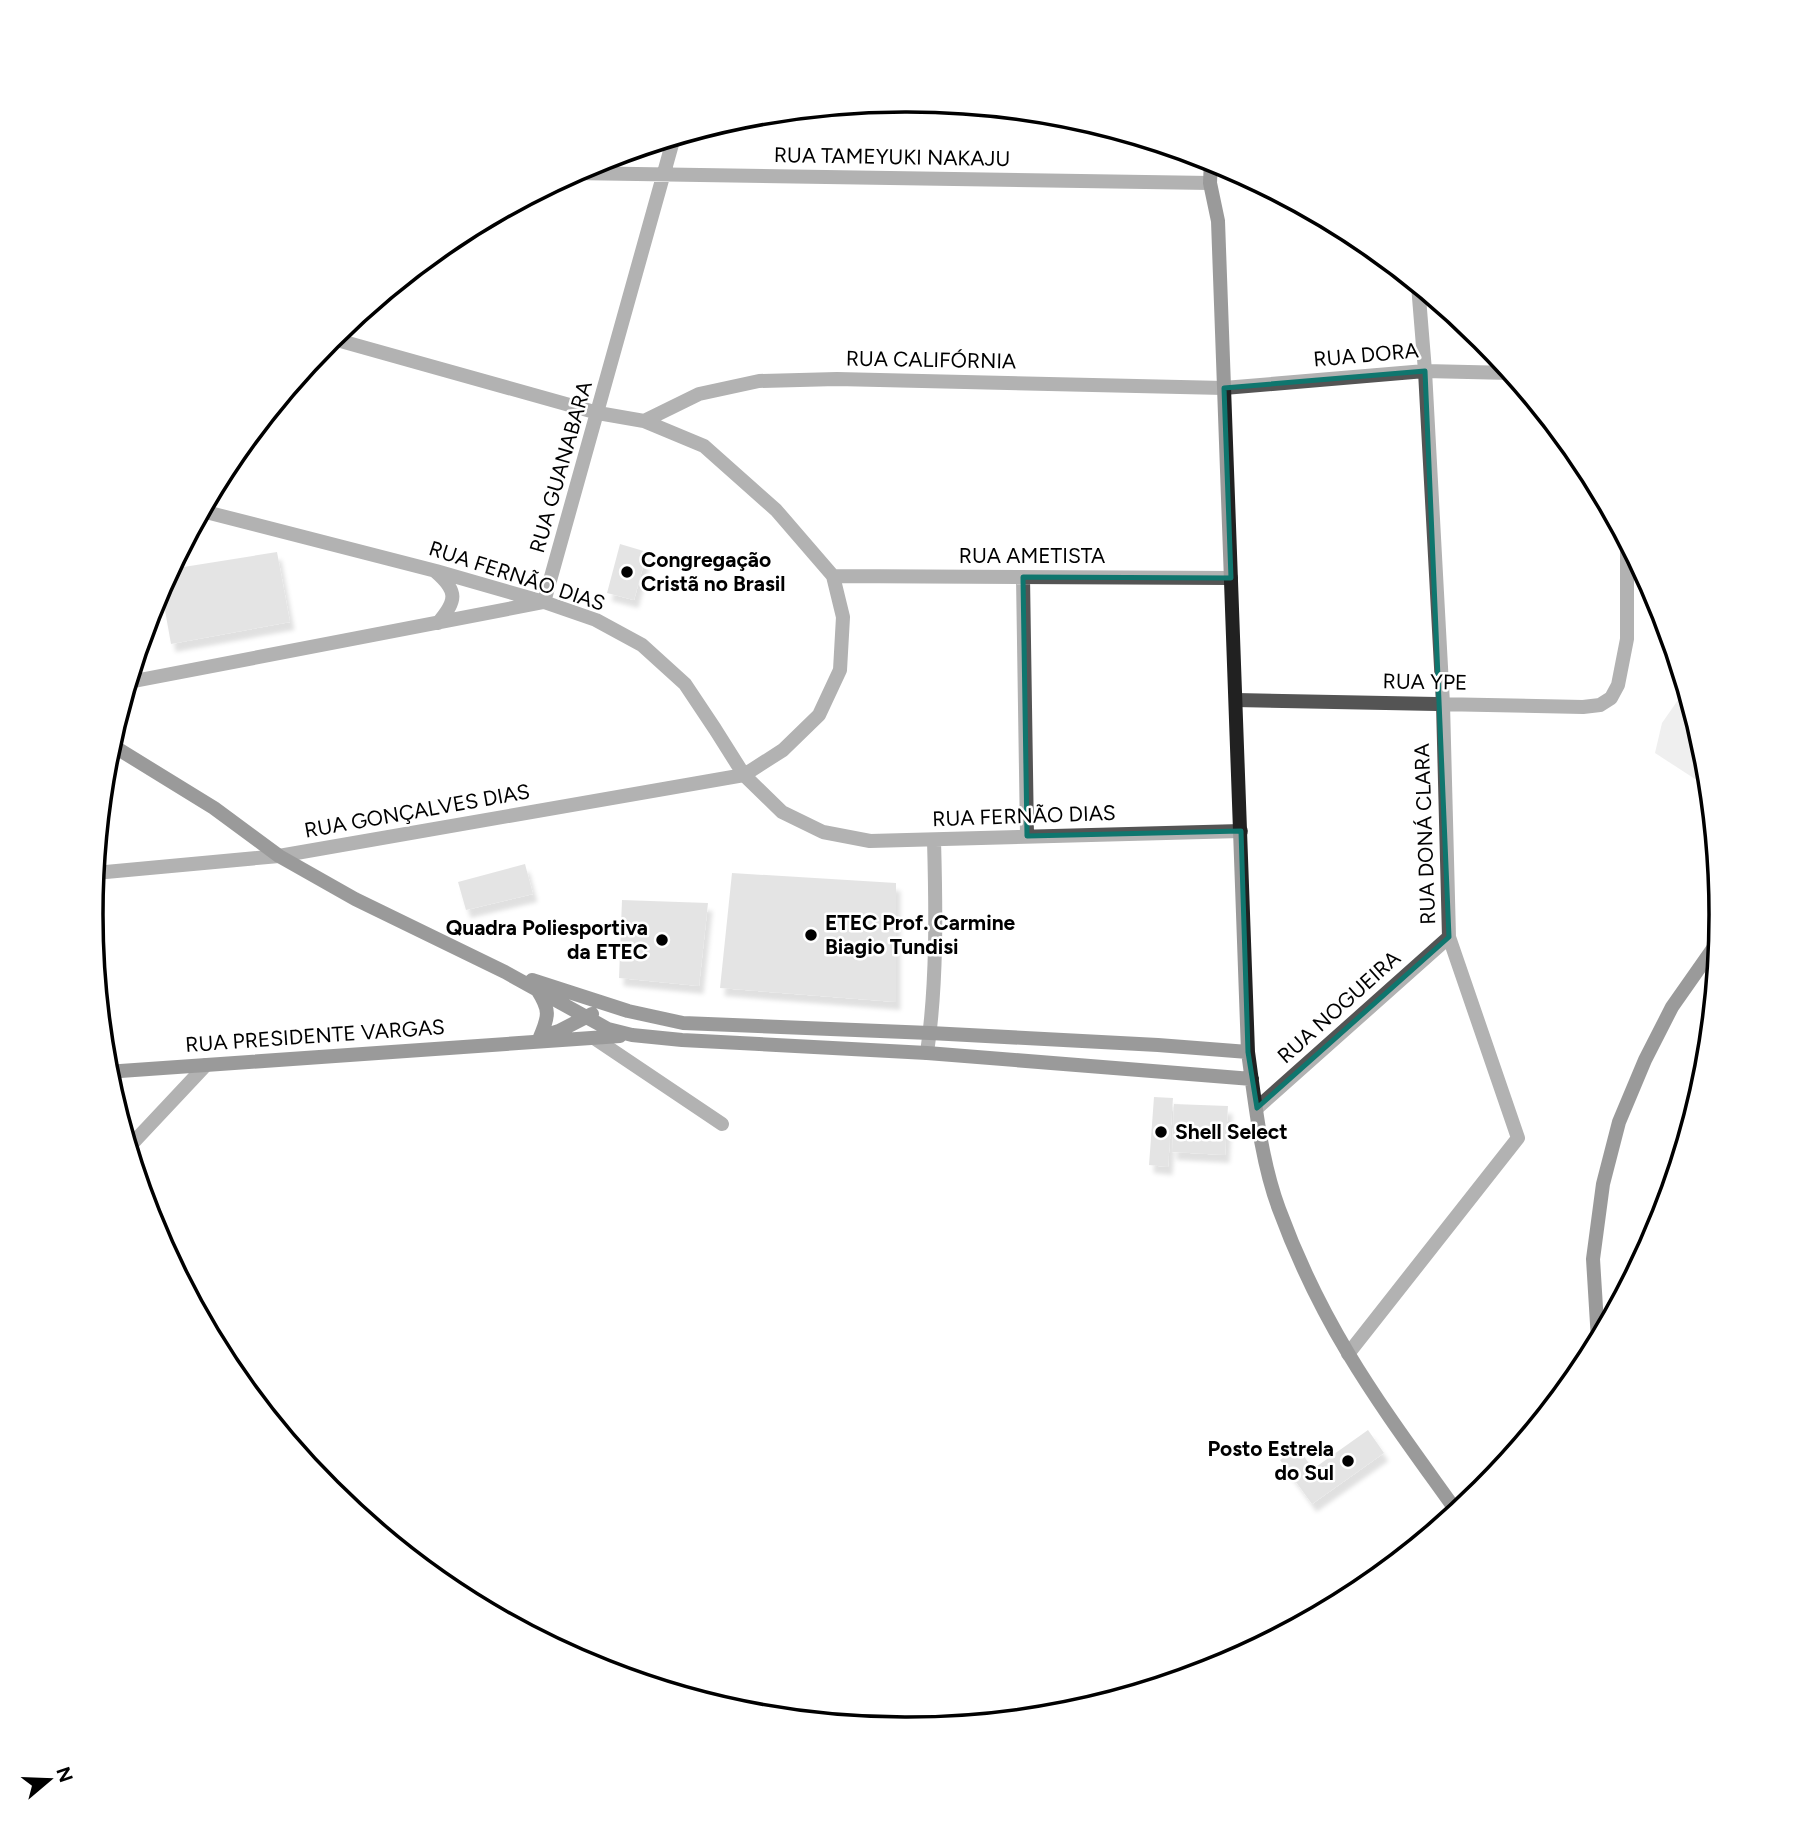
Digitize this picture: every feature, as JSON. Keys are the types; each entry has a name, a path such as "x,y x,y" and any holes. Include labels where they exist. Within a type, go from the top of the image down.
{"main road":[{"path":"1210,172 1210,183 1218,221 1248,1052 1264,1154 1278,1207 1304,1268 1348,1353 1451,1503"},
{"path":"121,751 214,808 279,856 355,899 505,972 585,1017 632,1035 1252,1079"},
{"path":"1597,1323 1592,1259 1603,1184 1619,1122 1645,1059 1672,1007 1707,955"},
{"path":"505,972 628,1011 684,1023 1145,1044 1248,1052"},
{"path":"537,990 546,1003 548,1018 540,1037"},
{"path":"526,1043 559,1031 585,1017 601,1012 628,1011"},
{"name":"RUA PRESIDENTE VARGAS","path":"119,1071 632,1035"}],"street":[{"name":"RUA GUANABARA","path":"544,603 671,147"},
{"name":"RUA TAMEYUKI NAKAJU","path":"598,174 1210,183"},
{"name":"RUA DONÁ CLARA","path":"1348,1353 1518,1139 1449,937 1443,704 1419,298"},
{"path":"344,342 598,412 643,421 704,446 776,510 833,576 843,617 839,670 819,715 783,750 744,775"},
{"name":"RUA DORA","path":"1224,388 1425,370 1498,373"},
{"name":"RUA CALIFÓRNIA","path":"643,421 699,394 759,381 837,379 1224,388"},
{"name":"RUA FERNÃO DIAS","path":"211,513 436,571 596,620 642,645 685,684 744,775 782,812 823,832 870,841 1241,831"},
{"name":"RUA YPE","path":"1236,700 1583,707 1600,705 1611,698 1618,685 1627,639 1627,561"},
{"path":"436,571 447,581 453,595 450,609 438,623"},
{"name":"RUA AMETISTA","path":"833,576 1231,578"},
{"path":"1023,577 1027,836"},
{"path":"139,680 544,603"},
{"name":"RUA GONÇALVES DIAS","path":"105,872 279,856 744,775"},
{"path":"927,1054 936,926 934,840"},
{"name":"RUA NOGUEIRA","path":"1257,1108 1449,937"},
{"path":"594,1038 722,1124"},
{"path":"136,1139 206,1065"}],"highlighted area":[{"path":"1425,371 1449,937 1257,1108 1248,1052 1241,831 1027,836 1023,577 1231,578 1224,388"}],"shaded area":[{"path":"1679,699 1697,780 1655,753 1662,723"}],"building":[{"name":"Congregação Cristã no Brasil","path":"620,544 647,552 634,600 607,593"},
{"path":"277,552 290,622 171,644 164,606 182,567"},
{"path":"525,864 533,894 466,910 458,882"},
{"name":"ETEC Prof. Carmine Biagio Tundisi","path":"732,873 896,883 896,1002 720,988"},
{"name":"Quadra Poliesportiva da ETEC","path":"622,900 708,903 699,986 619,978"},
{"name":"Shell Select","path":"1154,1097 1173,1098 1168,1167 1149,1165"},
{"path":"1174,1104 1228,1106 1225,1155 1172,1152"},
{"name":"Posto Estrela do Sul","path":"1368,1430 1384,1453 1312,1504 1280,1460 1298,1448 1313,1469"}],"place":[{"name":"Congregação Cristã no Brasil","path":"627,572"},
{"name":"ETEC Prof. Carmine Biagio Tundisi","path":"811,935"},
{"name":"Quadra Poliesportiva da ETEC","path":"662,940"},
{"name":"Shell Select","path":"1161,1132"},
{"name":"Posto Estrela do Sul","path":"1348,1461"}]}
